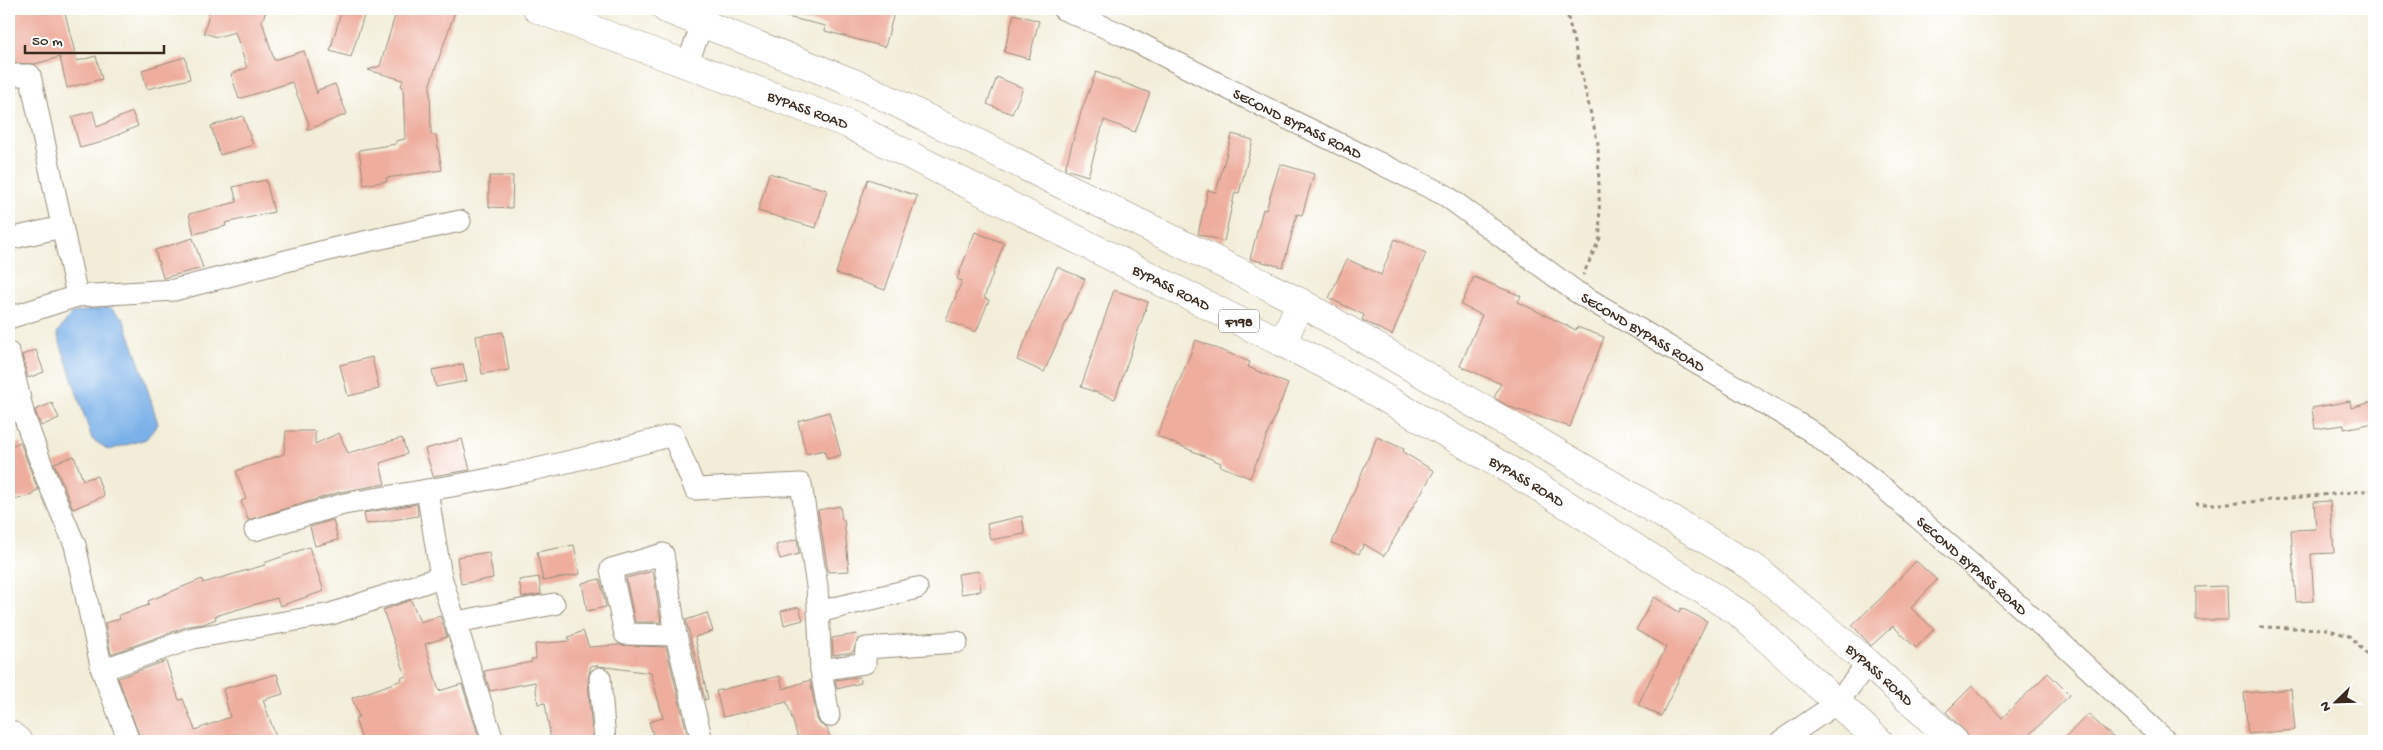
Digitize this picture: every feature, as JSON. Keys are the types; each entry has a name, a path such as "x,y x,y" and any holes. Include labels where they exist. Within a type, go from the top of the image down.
{"main road":[{"name":"BYPASS ROAD","path":"537,9 848,124 1340,372 1537,486 1739,613 1880,741"},
{"name":"BYPASS ROAD","path":"666,9 706,16 864,87 1300,302 1756,569 1868,663 1954,741"},
{"path":"848,124 864,87"},
{"path":"1283,343 1300,302"},
{"path":"9,734 18,741"}],"street":[{"name":"SECOND BYPASS ROAD","path":"1063,9 1126,36 1282,117 1445,195 1575,291 1809,430 1885,489 2058,640 2166,741"},
{"path":"687,64 706,16"},
{"path":"9,75 30,74 76,296"},
{"path":"9,318 76,296 174,290 336,248 460,221"},
{"path":"9,238 62,227"},
{"path":"9,353 24,416 46,477 75,545 102,670 129,741"},
{"path":"255,530 344,504 467,484 582,459 673,435 695,489 801,484 817,586 821,670 829,716"},
{"path":"427,490 441,577 493,741"},
{"path":"102,670 192,638 332,614 441,577"},
{"path":"818,612 916,588"},
{"path":"456,622 554,604"},
{"path":"676,636 702,741"},
{"path":"821,670 865,663 866,648 957,642"},
{"path":"1781,741 1837,703 1868,663"},
{"path":"600,678 605,741"}],"path":[{"path":"1566,9 1598,144 1600,238 1575,291"},
{"path":"2195,504 2228,504 2374,490"},
{"path":"2260,627 2326,629 2349,636 2374,661"}],"water":[{"path":"109,307 123,318 158,424 146,439 109,450 92,439 57,333 72,313"}],"building":[{"path":"9,9 64,9 77,61 96,56 102,79 67,88 60,57 35,64 9,63"},
{"path":"210,9 267,9 262,21 274,60 304,51 317,94 318,90 335,84 347,114 307,130 309,124 292,82 239,99 231,74 247,68 235,32 217,37 204,33"},
{"path":"342,9 366,9 351,57 330,51"},
{"path":"397,9 456,9 430,84 431,135 436,135 442,170 386,178 387,181 364,185 359,150 396,144 396,141 405,139 403,87 401,86 403,80 368,70 380,66"},
{"path":"778,9 895,9 885,47 825,31 826,26 778,15"},
{"path":"1014,14 1039,21 1029,59 1004,52"},
{"path":"185,57 190,79 147,89 142,70"},
{"path":"1096,72 1150,93 1135,132 1104,120 1088,176 1065,169 1081,112"},
{"path":"997,77 1023,88 1012,114 987,104"},
{"path":"93,111 97,127 132,112 138,126 99,143 80,148 72,117"},
{"path":"243,116 253,145 220,155 211,126"},
{"path":"1232,134 1253,140 1239,193 1235,192 1224,241 1198,234 1208,190 1216,192"},
{"path":"1280,164 1314,174 1302,215 1297,214 1283,267 1250,259 1263,209 1266,210"},
{"path":"769,173 827,190 816,228 758,211"},
{"path":"489,176 513,176 512,208 489,207"},
{"path":"868,179 917,196 885,290 836,273"},
{"path":"266,180 274,212 225,223 226,226 194,234 189,214 237,202 233,187"},
{"path":"975,232 1004,243 984,298 989,300 976,332 946,320 962,281 957,279"},
{"path":"193,238 203,268 163,278 155,250"},
{"path":"1395,239 1426,253 1392,335 1362,320 1364,315 1329,298 1347,259 1381,275"},
{"path":"1057,267 1085,279 1044,372 1017,360"},
{"path":"1474,277 1521,296 1518,302 1576,330 1577,327 1604,337 1570,427 1510,407 1494,398 1501,384 1460,366 1482,315 1461,305"},
{"path":"1114,290 1148,302 1115,399 1081,387"},
{"path":"503,332 509,370 482,374 476,336"},
{"path":"1196,340 1250,362 1248,367 1288,384 1250,478 1220,466 1221,463 1157,436"},
{"path":"36,350 44,372 28,378 22,355"},
{"path":"372,357 379,389 348,396 340,365"},
{"path":"463,364 467,381 436,387 432,370"},
{"path":"2350,401 2351,408 2374,401 2374,423 2344,429 2344,425 2315,429 2312,408"},
{"path":"52,403 59,418 41,426 35,410"},
{"path":"829,412 841,455 827,459 824,450 806,454 798,421"},
{"path":"286,431 315,431 315,444 339,433 348,453 402,438 407,454 380,463 385,484 340,492 248,520 241,501 246,499 236,471 284,454"},
{"path":"1377,437 1404,449 1403,452 1434,471 1384,556 1364,544 1359,554 1332,543"},
{"path":"462,439 470,470 433,476 425,449"},
{"path":"20,442 38,490 33,492 33,495 14,500 9,480 9,447"},
{"path":"74,456 83,480 97,476 104,496 73,509 54,463"},
{"path":"2330,501 2334,553 2311,554 2314,601 2296,602 2291,530 2316,529 2314,502"},
{"path":"417,504 418,516 366,524 364,513"},
{"path":"840,506 842,520 844,520 849,571 828,572 818,510"},
{"path":"1022,516 1025,534 990,540 987,524"},
{"path":"333,520 338,540 315,546 310,527"},
{"path":"797,539 799,554 780,559 776,545"},
{"path":"574,545 580,574 543,581 537,552"},
{"path":"309,547 324,591 280,606 277,598 215,616 216,619 203,624 189,626 111,654 105,623 120,619 119,615 149,605 148,601 202,579 203,583 265,565 264,563"},
{"path":"489,552 493,578 461,584 457,557"},
{"path":"1916,561 1937,580 1911,608 1934,629 1916,648 1893,626 1871,646 1852,625"},
{"path":"653,571 661,622 635,622 626,578"},
{"path":"978,571 981,591 961,594 958,574"},
{"path":"539,577 541,594 522,597 519,580"},
{"path":"600,579 606,607 587,611 582,583"},
{"path":"2227,586 2228,620 2196,620 2196,587"},
{"path":"1654,597 1679,612 1681,608 1707,621 1661,716 1638,705 1666,647 1636,630"},
{"path":"411,600 420,622 440,616 447,637 425,644 439,691 462,684 480,741 362,741 355,718 359,717 352,698 402,680 401,678 406,676 383,610"},
{"path":"799,607 803,620 784,625 781,611"},
{"path":"707,613 713,631 695,637 708,699 705,700 686,620"},
{"path":"583,631 589,647 619,645 666,647 689,741 655,741 649,722 663,718 651,673 591,665 588,679 592,738 571,741 551,741 545,703 538,704 535,682 490,691 484,671 532,662 531,659 536,659 535,644 570,641 568,637"},
{"path":"857,634 858,639 853,652 833,655 832,638"},
{"path":"166,661 179,700 183,699 195,730 230,717 223,689 277,674 283,694 263,700 276,737 264,741 246,741 244,736 229,741 141,741 118,678"},
{"path":"2048,673 2070,695 2023,741 1974,741 1946,712 1972,686 2002,718"},
{"path":"780,676 783,689 810,680 817,719 820,724 827,728 831,741 799,741 787,702 723,717 716,691"},
{"path":"859,677 861,683 837,689 835,680"},
{"path":"2291,689 2295,730 2248,734 2244,693"},
{"path":"2088,714 2117,741 2062,741"}]}
